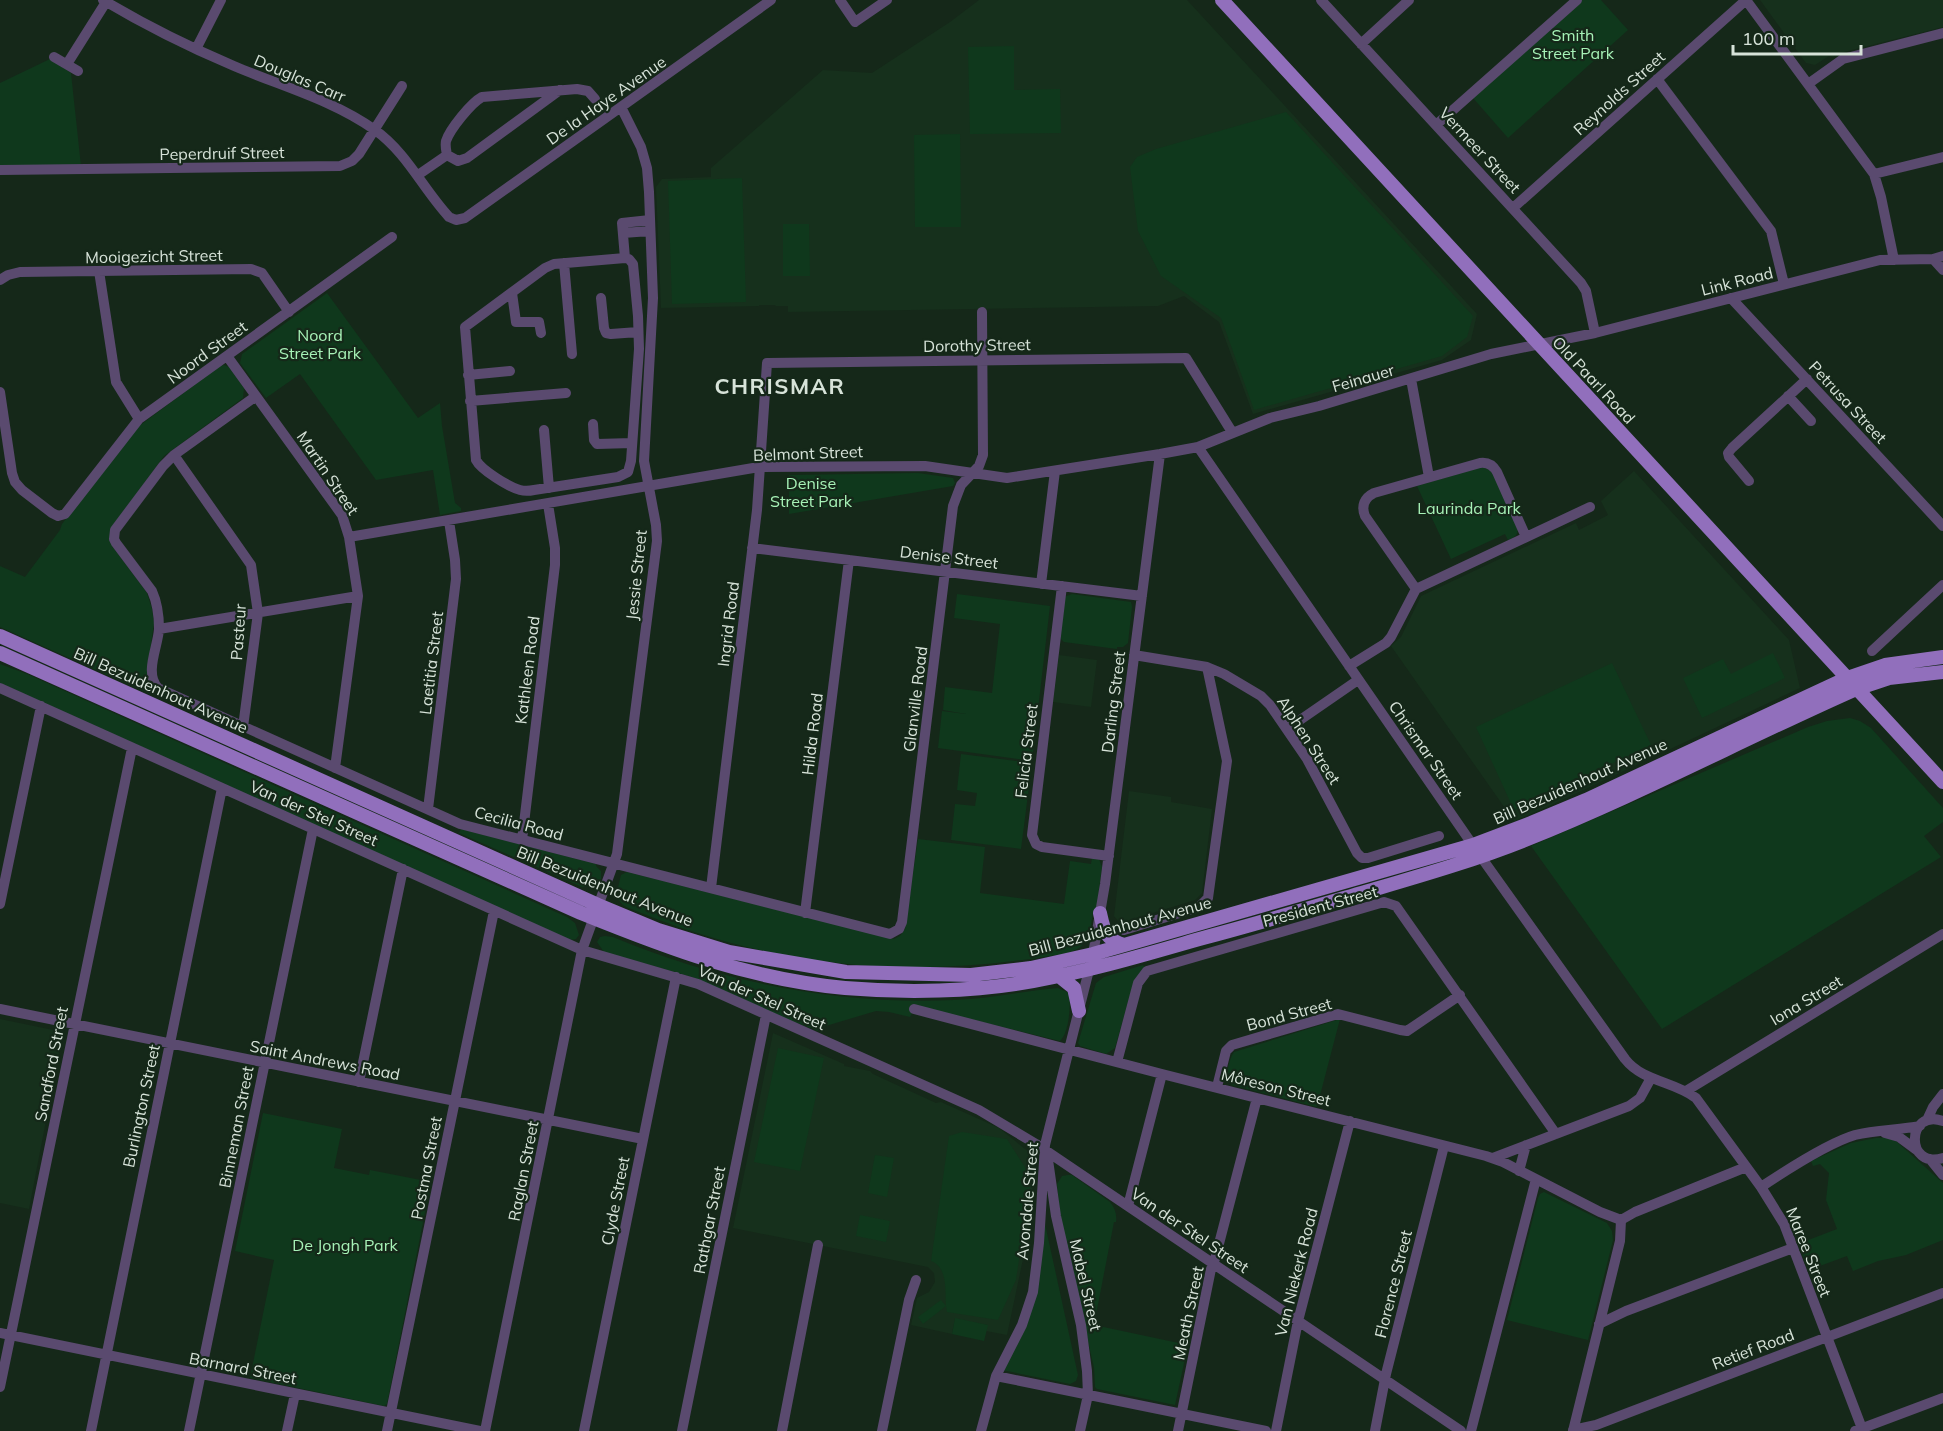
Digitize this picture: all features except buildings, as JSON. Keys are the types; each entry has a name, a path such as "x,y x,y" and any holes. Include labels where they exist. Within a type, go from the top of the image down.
{"main road":[{"name":"Old Paarl Road","path":"1222,0 1943,782"},
{"name":"Bill Bezuidenhout Avenue","path":"0,636 697,958 762,976 844,988 902,991 1032,982 1227,932 1477,851 1614,802 1856,689 1888,678 1943,672"},
{"name":"Bill Bezuidenhout Avenue","path":"0,653 596,911 729,952 846,972 971,975 1031,968 1093,954 1477,851 1531,823 1586,800 1847,678 1885,665 1943,657"},
{"path":"1100,913 1103,928 1109,938 1124,945"},
{"path":"1059,976 1075,991 1079,1011"}],"street":[{"path":"196,49 221,0"},
{"name":"De la Haye Avenue","path":"456,220 465,218 771,0"},
{"path":"840,0 855,22 887,0"},
{"name":"Vermeer Street","path":"1321,0 1583,285 1595,333"},
{"path":"1361,44 1409,0"},
{"path":"1436,125 1577,0"},
{"path":"1746,0 1874,174 1894,260"},
{"name":"Reynolds Street","path":"1513,208 1746,0"},
{"path":"67,64 105,1"},
{"name":"Douglas Carr","path":"105,1 196,49 311,96 375,130 398,151 446,214 456,220"},
{"path":"1808,84 1842,59 1943,33"},
{"path":"54,57 78,71"},
{"path":"1657,79 1771,231 1784,284"},
{"name":"Peperdruif Street","path":"0,170 340,166 356,158 402,86"},
{"path":"447,155 446,142 449,135 476,100 493,95 584,89 595,99"},
{"path":"447,155 454,160 462,161 560,90"},
{"name":"Jessie Street","path":"596,911 615,864 657,541 644,461 653,298 642,227 647,168 636,133 621,107"},
{"path":"418,175 447,155"},
{"path":"1874,174 1943,157"},
{"path":"625,258 623,228 642,227"},
{"name":"Noord Street","path":"0,395 15,482 52,513 62,515 69,510 139,419 392,237"},
{"path":"1938,257 1943,270"},
{"name":"Link Road","path":"1539,345 1595,333 1871,262 1938,257"},
{"path":"625,258 633,264 638,332 630,468 624,475 521,491 479,466 475,457 465,327 545,268 564,263 625,258"},
{"path":"564,263 572,354"},
{"name":"Mooigezicht Street","path":"0,280 20,272 257,270 262,273 289,312"},
{"path":"99,272 116,382 139,419"},
{"path":"512,292 516,322 520,324 538,322 541,333"},
{"path":"601,297 606,333 638,332"},
{"name":"Petrusa Street","path":"1731,298 1943,526"},
{"name":"Glanville Road","path":"897,932 902,922 953,506 961,486 979,466 984,447 982,312"},
{"name":"Feinauer","path":"1198,447 1269,418 1319,406 1474,359 1539,345"},
{"name":"Martin Street","path":"227,356 342,515 349,537 358,596 335,768"},
{"name":"Dorothy Street","path":"767,363 1186,358 1232,432"},
{"name":"Ingrid Road","path":"711,888 752,548 767,363"},
{"path":"468,375 510,371"},
{"path":"1411,379 1429,477"},
{"path":"1749,481 1728,453 1807,379"},
{"path":"470,401 566,393"},
{"path":"256,396 174,455 117,526 114,535 116,543 154,596 159,629 358,596"},
{"path":"1788,396 1810,421"},
{"path":"593,424 594,440 597,444 632,443"},
{"path":"544,430 549,488"},
{"name":"Belmont Street","path":"349,537 759,467 926,466 1007,478 1198,447"},
{"name":"Chrismar Street","path":"1198,447 1477,851 1633,1068"},
{"name":"Darling Street","path":"1089,969 1109,856 1160,454"},
{"name":"Pasteur","path":"174,455 248,558 253,574 258,613 243,727"},
{"path":"1416,589 1365,516 1363,508 1365,500 1374,493 1486,463 1497,471 1526,537"},
{"path":"1041,584 1055,471"},
{"name":"Kathleen Road","path":"522,840 555,565 555,548 548,504"},
{"path":"1349,666 1386,643 1416,589 1590,507"},
{"name":"Laetitia Street","path":"428,809 456,579 449,520"},
{"name":"Denise Street","path":"752,548 1142,597"},
{"name":"Hilda Road","path":"805,913 849,560"},
{"path":"1872,651 1943,585"},
{"name":"Felicia Street","path":"1062,586 1032,835 1036,844 1042,847 1109,856"},
{"name":"Cecilia Road","path":"159,629 151,676 153,683 160,690 460,824 805,913 886,933 897,932"},
{"name":"Alphen Street","path":"1134,655 1207,667 1224,674 1261,696 1270,705 1307,759 1359,856 1368,858 1440,836"},
{"path":"1124,930 1199,907 1208,898 1227,761 1207,667"},
{"path":"1287,729 1358,680"},
{"name":"Van der Stel Street","path":"0,688 582,950 698,984 979,1110 1045,1149 1461,1431"},
{"path":"0,904 41,706"},
{"name":"Sandford Street","path":"0,1387 5,1334 74,1024 132,747"},
{"name":"Burlington Street","path":"91,1431 222,788"},
{"name":"Binneman Street","path":"189,1431 313,829"},
{"path":"359,1082 403,869"},
{"name":"President Street","path":"1117,1062 1139,979 1147,971 1378,903 1390,903 1396,906 1460,995 1556,1134"},
{"name":"Postma Street","path":"387,1431 494,911"},
{"name":"Raglan Street","path":"485,1431 582,950 596,911"},
{"name":"Iona Street","path":"1686,1091 1943,934"},
{"name":"Avondale Street","path":"981,1431 996,1376 1022,1325 1033,1292 1039,1243 1045,1149 1089,969"},
{"name":"Clyde Street","path":"584,1431 676,977"},
{"name":"Bond Street","path":"1217,1087 1226,1051 1230,1046 1338,1014 1407,1030 1460,995"},
{"name":"Saint Andrews Road","path":"0,1009 643,1139"},
{"name":"Môreson Street","path":"914,1009 1493,1158 1600,1212 1621,1220"},
{"name":"Rathgar Street","path":"682,1431 766,1015"},
{"name":"Maree Street","path":"1633,1068 1651,1078 1686,1091 1699,1102 1761,1187 1784,1224 1860,1430"},
{"path":"1128,1206 1162,1074"},
{"path":"1493,1158 1632,1104 1642,1095 1651,1078"},
{"path":"1918,1151 1914,1138 1943,1094"},
{"name":"Meath Street","path":"1178,1431 1213,1264 1257,1098"},
{"path":"1761,1187 1837,1142 1854,1136 1935,1119 1943,1121"},
{"name":"Van Niekerk Road","path":"1276,1431 1298,1321 1350,1121"},
{"path":"1880,1131 1899,1137 1930,1159 1943,1175"},
{"path":"1519,1171 1526,1145"},
{"name":"Florence Street","path":"1375,1431 1385,1381 1444,1146"},
{"name":"Mabel Street","path":"1045,1149 1058,1227 1081,1325 1087,1371 1088,1395 1080,1431"},
{"path":"1930,1159 1943,1158"},
{"path":"1573,1431 1620,1241 1621,1220 1635,1212 1746,1167"},
{"path":"1471,1431 1536,1179"},
{"path":"782,1431 818,1245"},
{"path":"1599,1324 1626,1311 1793,1248"},
{"path":"882,1431 909,1300 916,1280"},
{"name":"Retief Road","path":"1573,1431 1596,1425 1943,1293"},
{"path":"1604,1305 1613,1312 1626,1311"},
{"name":"Barnard Street","path":"5,1334 480,1431"},
{"path":"996,1376 1266,1431"},
{"path":"287,1431 294,1394"},
{"path":"1860,1430 1943,1398"}],"shaded area":[{"path":"979,0 1187,0 1477,314 1471,340 1442,360 1253,414 1219,322 1184,296 1158,306 788,312 788,306 775,305 661,308 656,187 662,179 711,177 711,168 823,70 872,73 950,22"},
{"path":"1760,0 1943,0 1943,27 1840,53 1833,57 1829,56 1815,65 1806,63"},
{"path":"1634,471 1789,640 1800,688 1514,821 1391,646 1401,637 1421,596 1576,523 1579,530 1608,515 1601,501"},
{"path":"1059,655 1097,660 1091,707 1053,702"},
{"path":"1129,791 1171,797 1171,802 1212,809 1202,893 1195,900 1120,923 1114,916"},
{"path":"0,1019 63,1032 29,1209 0,1203"},
{"path":"773,1033 844,1064 844,1066 870,1071 936,1103 941,1102 999,1128 1030,1153 1034,1207 1007,1335 986,1331 987,1325 955,1319 952,1334 911,1325 917,1298 929,1292 935,1282 934,1273 928,1267 733,1228"}],"green space":[{"name":"Smith Street Park","path":"1582,0 1601,0 1628,30 1508,138 1473,98"},
{"path":"1014,46 1014,90 1060,89 1061,133 970,134 968,47"},
{"path":"50,59 71,73 81,166 0,167 0,83"},
{"path":"1286,112 1473,316 1467,337 1442,356 1254,410 1221,318 1161,276 1138,231 1130,167 1137,157 1156,149"},
{"path":"960,134 961,227 915,227 914,135"},
{"path":"742,178 746,302 672,304 668,181"},
{"path":"783,224 809,224 810,276 783,276"},
{"name":"Noord Street Park","path":"327,293 418,418 440,403 455,503 461,511 440,515 433,470 376,480 300,374 266,398 240,363 242,354"},
{"path":"224,365 229,367 244,388 243,398 164,456 113,525 112,546 147,593 152,609 154,623 147,673 148,683 152,690 150,694 0,627 0,566 25,577 62,524 135,429"},
{"name":"Laurinda Park","path":"1482,467 1492,471 1518,532 1508,540 1505,534 1451,559 1417,486"},
{"name":"Denise Street Park","path":"918,473 953,478 955,483 953,486 789,514 789,475"},
{"path":"957,594 1050,606 1032,761 938,748 942,711 966,714 943,710 945,687 992,693 1000,624 954,618"},
{"path":"1072,594 1131,602 1128,643 1117,649 1064,642 1060,638 1064,597"},
{"path":"1773,653 1785,678 1702,718 1683,678 1723,659 1731,674"},
{"path":"1612,663 1651,745 1514,810 1476,727"},
{"path":"0,664 27,674 567,917 575,923 579,935 576,939 570,940 0,683"},
{"path":"1850,718 1871,728 1943,808 1943,822 1924,836 1941,857 1662,1029 1531,846 1808,727 1827,721"},
{"path":"961,754 1032,763 1021,849 951,840 955,804 975,806 977,793 957,790"},
{"path":"461,829 596,864 601,871 601,879 597,885 582,887 459,833"},
{"path":"918,839 985,847 980,893 1064,904 1070,861 1091,864 1092,858 1099,859 1102,867 1096,912 1093,912 1088,938 1081,947 1068,953 1010,962 898,967 844,964 790,956 736,944 682,928 626,907 618,897 621,875 627,872 894,939 900,936 905,929"},
{"path":"605,936 695,967 737,978 823,994 866,999 954,1000 1058,988 1069,993 1069,1018 1060,1041 914,1004 909,1007 912,1013 910,1017 876,1011 819,1028 818,1031 692,977 604,952 597,942 600,937"},
{"path":"1143,965 1145,968 1134,981 1115,1048 1106,1054 1080,1046 1078,1043 1096,983 1104,977"},
{"path":"1340,1019 1317,1107 1232,1085 1228,1082 1228,1066 1234,1052"},
{"path":"778,1048 824,1058 800,1171 754,1162"},
{"name":"De Jongh Park","path":"263,1113 342,1129 334,1168 369,1175 370,1170 431,1182 387,1404 384,1406 250,1378 274,1260 235,1251"},
{"path":"962,1132 1007,1139 1031,1177 1016,1280 998,1320 947,1312 943,1274 940,1268 931,1261 949,1136"},
{"path":"1888,1138 1897,1142 1943,1183 1943,1240 1906,1255 1878,1261 1853,1271 1847,1256 1809,1270 1798,1244 1837,1229 1826,1200 1829,1173 1820,1164 1813,1166 1811,1161 1851,1143"},
{"path":"875,1155 894,1158 887,1197 868,1193"},
{"path":"1072,1175 1110,1202 1116,1214 1094,1325 1188,1345 1175,1405 1095,1387 1094,1368 1060,1216 1057,1184 1062,1176"},
{"path":"1544,1192 1607,1223 1612,1231 1613,1240 1588,1340 1507,1320 1538,1198"},
{"path":"860,1215 890,1221 886,1242 856,1236"},
{"path":"1045,1224 1078,1375 1076,1381 1070,1384 1002,1370 1025,1322"},
{"path":"941,1300 946,1306 923,1324 918,1317"},
{"path":"955,1318 988,1325 984,1341 952,1334"}],"district":[{"name":"CHRISMAR","path":"780,386"}]}
